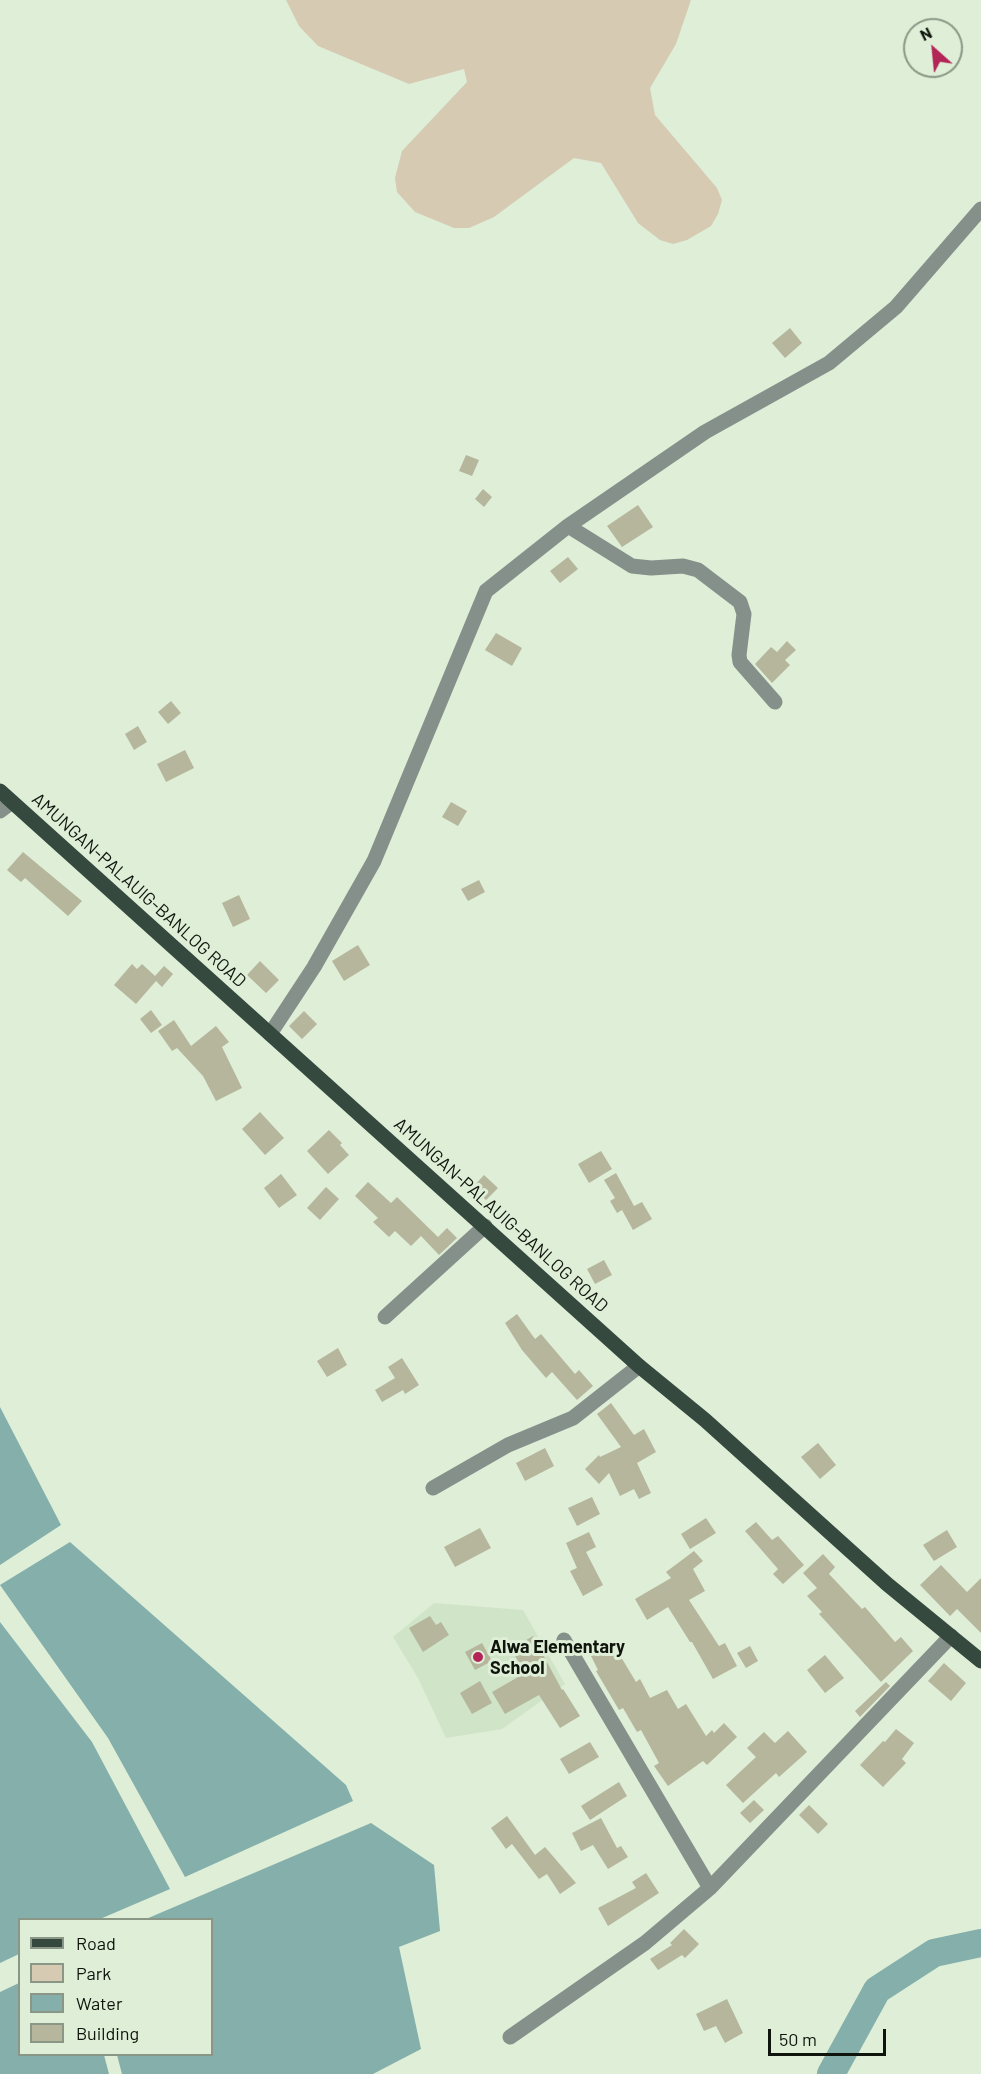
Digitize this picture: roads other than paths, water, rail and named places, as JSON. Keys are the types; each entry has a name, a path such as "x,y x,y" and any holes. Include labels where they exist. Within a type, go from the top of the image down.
{"main road":[{"name":"AMUNGAN-PALAUIG-BANLOG ROAD","path":"0,791 6,806 270,1034 639,1366 705,1420 887,1584 981,1661"}],"street":[{"path":"270,1034 314,967 374,861 486,591 568,526 705,432 829,363 896,307 981,209"},
{"path":"568,526 632,566 651,568 683,566 699,570 740,602 744,614 740,662 776,702"},
{"path":"385,1317 485,1226"},
{"path":"433,1488 508,1445 573,1418 639,1366"},
{"path":"510,2037 645,1943 710,1888 951,1636"},
{"path":"564,1640 710,1888"}],"water":[{"path":"0,1407 61,1525 0,1565"},
{"path":"70,1542 346,1785 353,1801 185,1877 108,1738 0,1585"},
{"path":"0,1622 92,1742 170,1889 102,1918 18,1918 18,1954 0,1963"},
{"path":"371,1823 434,1865 440,1931 399,1947 421,2049 373,2074 122,2074 117,2056 213,2056 213,1918 148,1918"},
{"path":"18,1983 18,2056 104,2056 109,2074 0,2074 0,1992"}],"waterway":[{"path":"831,2074 877,1990 934,1953 981,1943"}],"place":[{"name":"Alwa Elementary School","path":"478,1657"}]}
